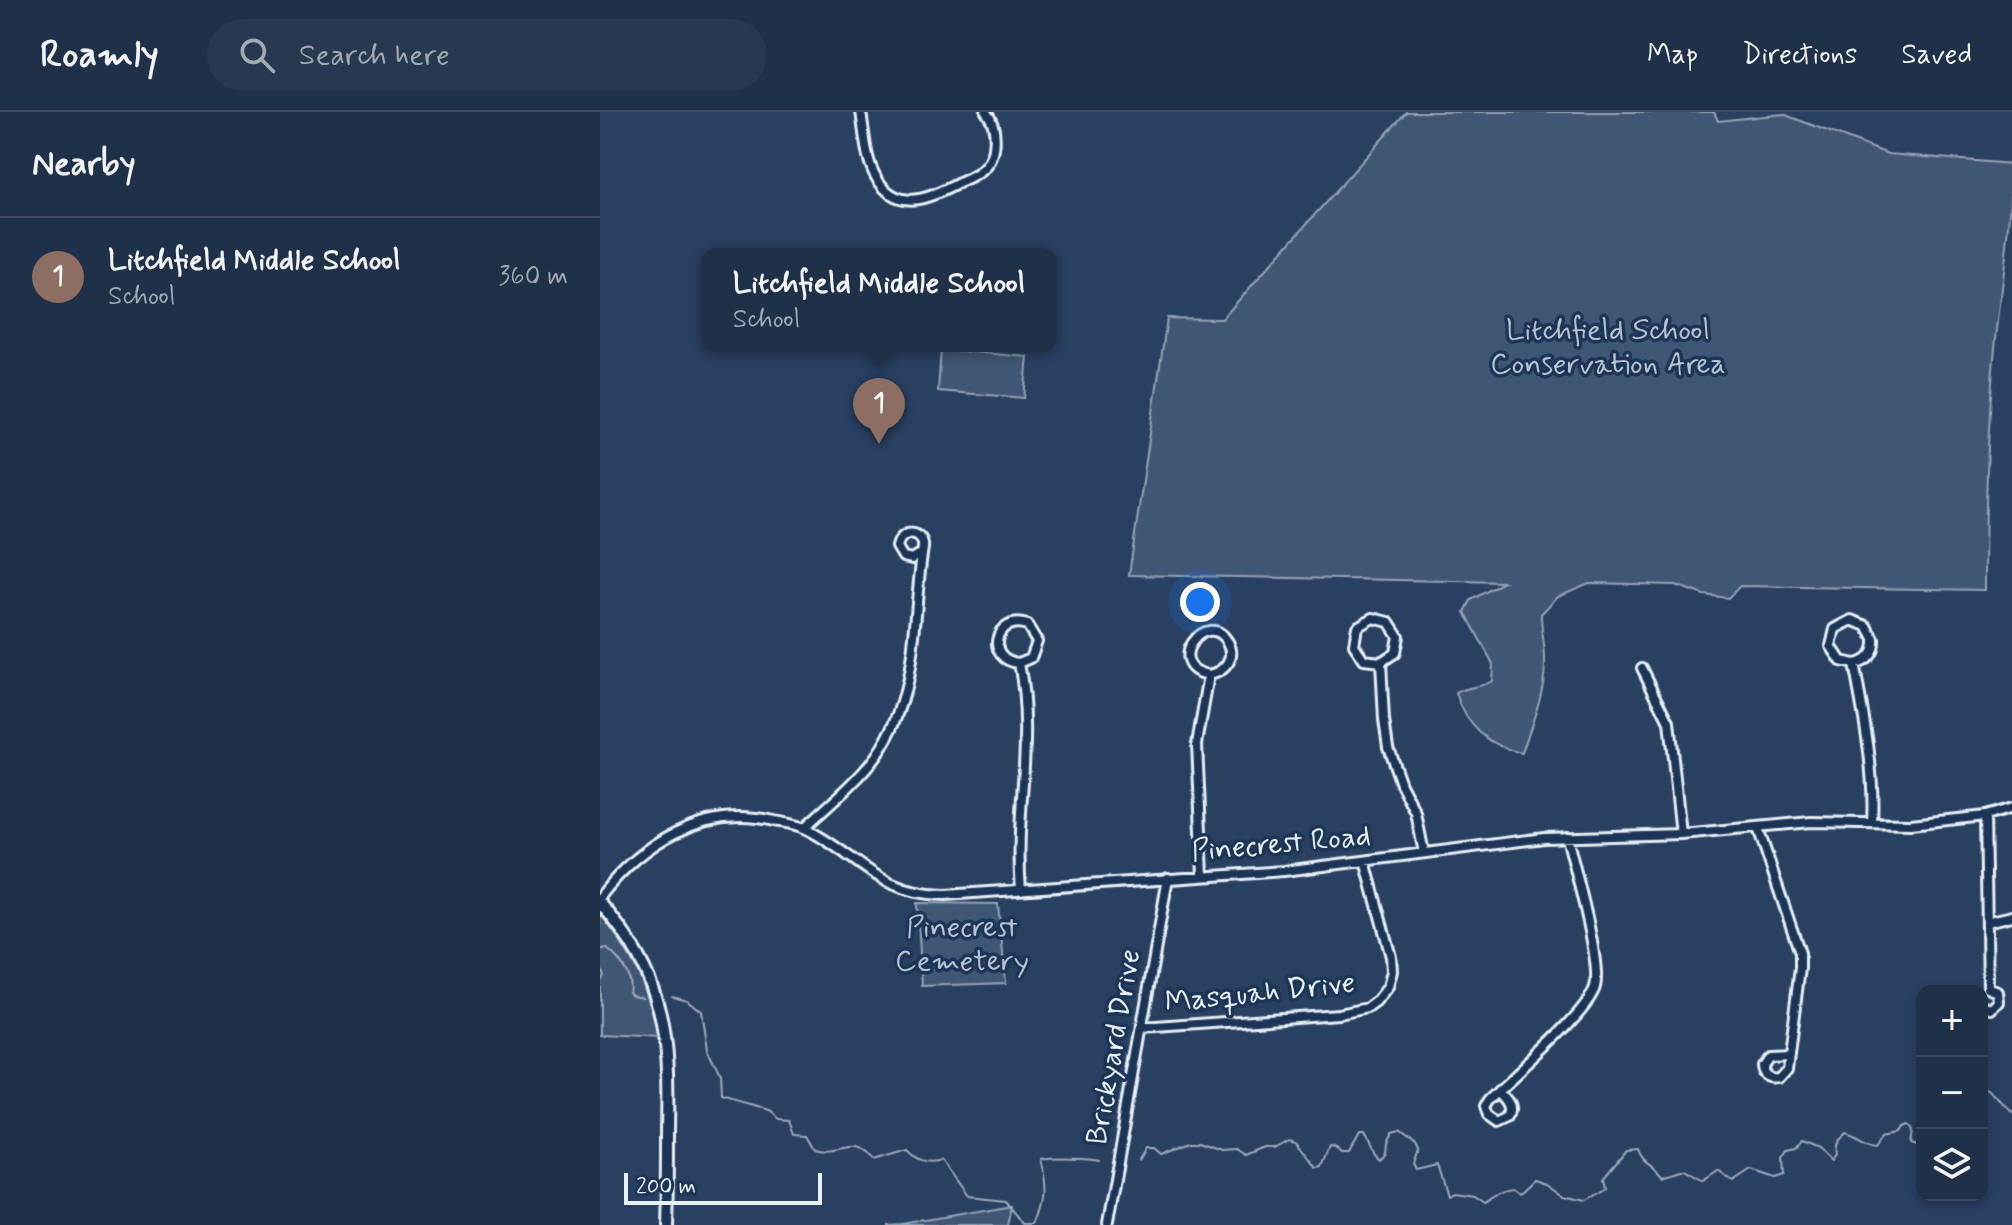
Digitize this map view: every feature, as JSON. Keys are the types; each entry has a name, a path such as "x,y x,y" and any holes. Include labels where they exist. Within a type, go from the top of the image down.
{"main road":[{"path":"600,900 639,956 661,1014 669,1076 666,1225"}],"street":[{"path":"861,112 870,166 879,182 891,194 916,200 933,196 984,170 991,157 995,135 991,118 986,112"},
{"path":"804,828 868,767 897,718 910,667 920,582 919,555"},
{"path":"1384,619 1396,631 1399,642 1395,653 1381,662 1364,660 1356,651 1354,633 1367,620 1384,619"},
{"path":"1852,620 1867,626 1874,639 1871,654 1854,664 1841,661 1831,646 1835,629 1852,620"},
{"path":"1014,623 1027,625 1037,641 1031,658 1019,663 1006,660 998,649 1002,629 1014,623"},
{"path":"1211,632 1218,633 1229,643 1231,658 1223,670 1209,675 1191,665 1188,652 1189,645 1198,635 1211,632"},
{"path":"1381,662 1388,747 1401,784 1416,813 1424,853"},
{"path":"1019,663 1027,732 1019,857 1021,890"},
{"path":"1854,664 1867,736 1872,823"},
{"path":"1642,668 1669,722 1681,834"},
{"path":"1203,875 1197,744 1209,675"},
{"name":"Pinecrest Road","path":"600,900 632,860 650,846 699,823 746,817 804,828 873,875 910,892 945,895 1284,871 1567,837 1681,834 1811,822 1911,824 1985,816 2012,808"},
{"path":"1985,816 1985,985"},
{"path":"1758,828 1800,953 1789,1054"},
{"path":"1500,1089 1582,1009 1596,983 1595,958 1567,837"},
{"name":"Masquah Drive","path":"1142,1028 1339,1014 1368,1008 1388,987 1392,964 1365,861"},
{"name":"Brickyard Drive","path":"1107,1225 1168,878"},
{"path":"1987,922 2012,916"},
{"path":"1988,990 1998,992 1999,1002 1992,1009 1988,1008"}],"green space":[{"name":"Litchfield School Conservation Area","path":"1406,112 1714,112 1718,121 1783,114 1888,154 2012,164 1990,416 1985,590 1740,586 1728,598 1704,595 1675,585 1589,583 1558,596 1541,614 1544,676 1522,753 1499,745 1480,733 1460,705 1456,693 1492,681 1493,664 1465,612 1471,600 1504,582 1129,575 1167,318 1222,319"},
{"path":"941,352 1028,357 1024,398 938,391"},
{"name":"Pinecrest Cemetery","path":"917,903 998,904 1006,983 922,986"},
{"path":"600,913 637,971 659,1038 600,1035"},
{"path":"1012,1205 1008,1225 888,1225 902,1224"}],"waterway":[{"path":"600,950 606,948 616,957 627,973 629,992 643,997"},
{"path":"600,965 604,976 600,981"},
{"path":"672,996 687,1000 701,1011 707,1050 720,1078 721,1098 766,1111 776,1119 789,1120 794,1134 807,1135 815,1149 860,1148 874,1160 907,1150 922,1161 941,1160 967,1196 1006,1200 1025,1223 1037,1223 1043,1206 1045,1184 1041,1159 1099,1160"},
{"path":"1988,1091 2012,1115"},
{"path":"1139,1160 1146,1148 1154,1148 1161,1154 1191,1142 1200,1142 1222,1150 1237,1149 1246,1155 1265,1147 1275,1147 1289,1139 1296,1141 1317,1168 1322,1167 1330,1147 1349,1153 1359,1135 1364,1135 1379,1159 1385,1153 1391,1134 1399,1132 1418,1150 1413,1164 1416,1170 1437,1165 1447,1195 1452,1192 1473,1195 1483,1202 1508,1189 1513,1188 1520,1193 1535,1179 1564,1195 1584,1200 1605,1188 1603,1178 1626,1150 1638,1149 1662,1176 1684,1170 1703,1181 1718,1171 1733,1182 1751,1170 1775,1178 1784,1175 1783,1158 1788,1150 1796,1148 1802,1141 1818,1148 1831,1161 1836,1142 1845,1132 1878,1145 1886,1134 1901,1131 1909,1124 1913,1130 1911,1143 1916,1145"}],"place":[{"name":"Litchfield Middle School","path":"879,444"}]}
